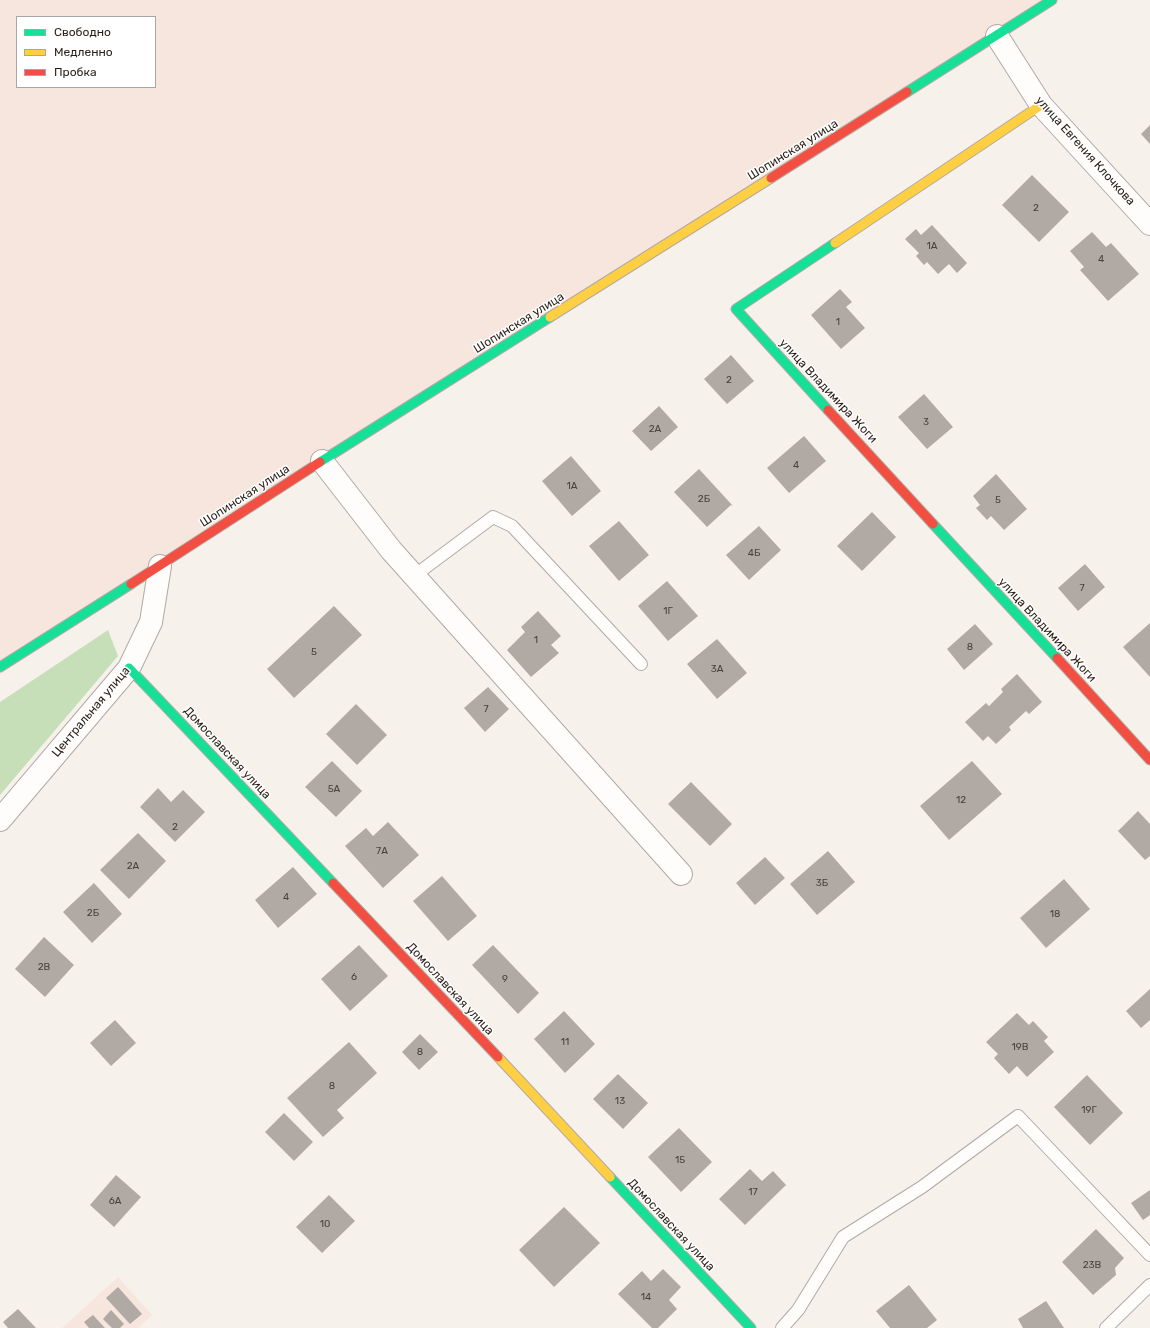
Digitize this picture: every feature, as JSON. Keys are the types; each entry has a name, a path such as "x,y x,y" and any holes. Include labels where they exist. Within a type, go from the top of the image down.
{"street":[{"name":"Шопинская улица","path":"0,667 322,461 1052,0"},
{"name":"улица Евгения Клочкова","path":"997,36 1041,106 1150,224"},
{"name":"улица Владимира Жоги","path":"1041,106 736,308 1150,760"},
{"path":"322,461 391,550 681,874"},
{"name":"Центральная улица","path":"0,820 129,668 151,622 160,566"},
{"name":"Домославская улица","path":"129,668 525,1085 751,1328"}],"lane":[{"path":"414,576 493,517 512,526 641,664"},
{"path":"782,1328 798,1310 843,1238 922,1187 1018,1116 1150,1255"},
{"path":"1106,1328 1150,1285"}],"shaded area":[{"path":"0,0 1048,0 0,674"},
{"path":"118,1277 152,1315 138,1328 62,1328"}],"green space":[{"path":"108,630 118,656 0,795 0,702"}],"building":[{"path":"1150,125 1150,144 1141,134"},
{"path":"1032,175 1069,212 1039,242 1002,205"},
{"path":"932,225 967,263 957,273 949,264 938,274 927,262 924,265 916,256 919,253 905,239 916,229 921,235"},
{"path":"1092,232 1106,247 1111,243 1139,274 1108,301 1080,270 1084,267 1070,251"},
{"path":"840,289 852,302 846,307 865,328 841,349 811,315"},
{"path":"731,355 754,381 727,404 704,379"},
{"path":"924,394 953,427 927,449 898,417"},
{"path":"659,406 678,427 651,451 632,431"},
{"path":"804,436 826,461 789,493 767,468"},
{"path":"571,456 601,491 572,516 542,481"},
{"path":"699,469 733,506 731,505 707,527 674,492"},
{"path":"996,474 1027,509 1004,530 991,516 987,520 976,508 980,505 973,496"},
{"path":"872,512 896,537 862,571 837,546"},
{"path":"619,521 649,555 619,581 589,546"},
{"path":"759,526 781,550 749,580 726,555"},
{"path":"1085,564 1105,587 1078,611 1058,588"},
{"path":"667,581 698,616 668,641 638,606"},
{"path":"334,606 362,635 294,698 267,669"},
{"path":"538,611 561,636 551,645 559,653 531,677 507,650 525,632 521,627"},
{"path":"1150,623 1150,677 1123,647"},
{"path":"975,624 993,644 964,670 947,649"},
{"path":"717,639 747,673 717,699 687,664"},
{"path":"1017,674 1042,702 1029,714 1026,711 1009,727 1011,730 996,744 988,736 983,741 965,722 986,703 989,706 1003,692 1001,689"},
{"path":"488,687 509,709 485,732 464,708"},
{"path":"356,704 387,735 357,765 326,734"},
{"path":"332,761 362,791 336,817 305,787"},
{"path":"972,761 1002,794 949,840 920,806"},
{"path":"691,782 732,824 710,846 668,804"},
{"path":"158,788 171,802 183,790 205,812 175,842 140,807"},
{"path":"1138,811 1150,824 1150,856 1145,860 1118,831"},
{"path":"388,822 419,855 383,888 345,846 366,828 373,836"},
{"path":"138,833 166,861 129,899 100,870"},
{"path":"828,851 855,882 817,915 790,884"},
{"path":"765,857 785,878 755,905 736,883"},
{"path":"293,867 317,894 278,928 255,900"},
{"path":"442,876 477,916 448,941 413,901"},
{"path":"1064,879 1090,909 1046,948 1020,918"},
{"path":"94,883 122,914 92,943 63,912"},
{"path":"44,937 74,965 45,997 15,969"},
{"path":"359,945 388,976 350,1011 321,979"},
{"path":"493,945 539,993 518,1014 472,965"},
{"path":"1150,989 1150,1020 1141,1028 1126,1011"},
{"path":"564,1011 595,1044 565,1073 534,1039"},
{"path":"1017,1013 1029,1025 1033,1021 1048,1037 1044,1041 1054,1052 1027,1077 1017,1066 1009,1074 994,1058 998,1054 986,1042"},
{"path":"115,1020 136,1043 111,1066 90,1043"},
{"path":"420,1034 438,1052 419,1070 402,1052"},
{"path":"349,1042 377,1073 337,1110 344,1118 323,1137 287,1098"},
{"path":"618,1074 648,1103 623,1129 593,1099"},
{"path":"1087,1075 1123,1113 1090,1145 1054,1107"},
{"path":"284,1113 313,1142 294,1161 265,1132"},
{"path":"679,1128 712,1162 681,1192 648,1157"},
{"path":"750,1169 762,1181 773,1171 786,1185 745,1225 719,1199"},
{"path":"116,1175 141,1197 114,1227 90,1205"},
{"path":"1150,1190 1150,1215 1143,1220 1131,1203"},
{"path":"329,1195 355,1221 322,1253 296,1227"},
{"path":"564,1207 600,1243 554,1287 519,1250"},
{"path":"1096,1229 1124,1258 1115,1268 1116,1275 1093,1295 1062,1262"},
{"path":"663,1269 681,1287 669,1300 677,1309 658,1328 652,1328 618,1294 642,1271 651,1281"},
{"path":"909,1285 937,1320 927,1328 890,1328 876,1311"},
{"path":"118,1287 142,1314 130,1324 106,1298"},
{"path":"1046,1301 1064,1328 1023,1328 1018,1319"},
{"path":"18,1309 36,1328 8,1328 3,1322"},
{"path":"111,1310 124,1324 120,1328 112,1328 103,1319"},
{"path":"93,1315 105,1328 89,1328 84,1322"}],"traffic: fast":[{"path":"907,92 1052,0"},
{"path":"828,410 736,309 835,243"},
{"path":"320,462 550,317"},
{"path":"933,524 1057,658"},
{"path":"0,667 131,584"},
{"path":"129,668 333,883"},
{"path":"610,1177 751,1328"}],"traffic: slow":[{"path":"835,243 1041,105"},
{"path":"550,317 771,178"},
{"path":"498,1057 610,1177"}],"traffic: jam":[{"path":"771,178 907,92"},
{"path":"828,410 933,524"},
{"path":"131,584 320,462"},
{"path":"1057,658 1150,760"},
{"path":"333,883 498,1057"}]}
